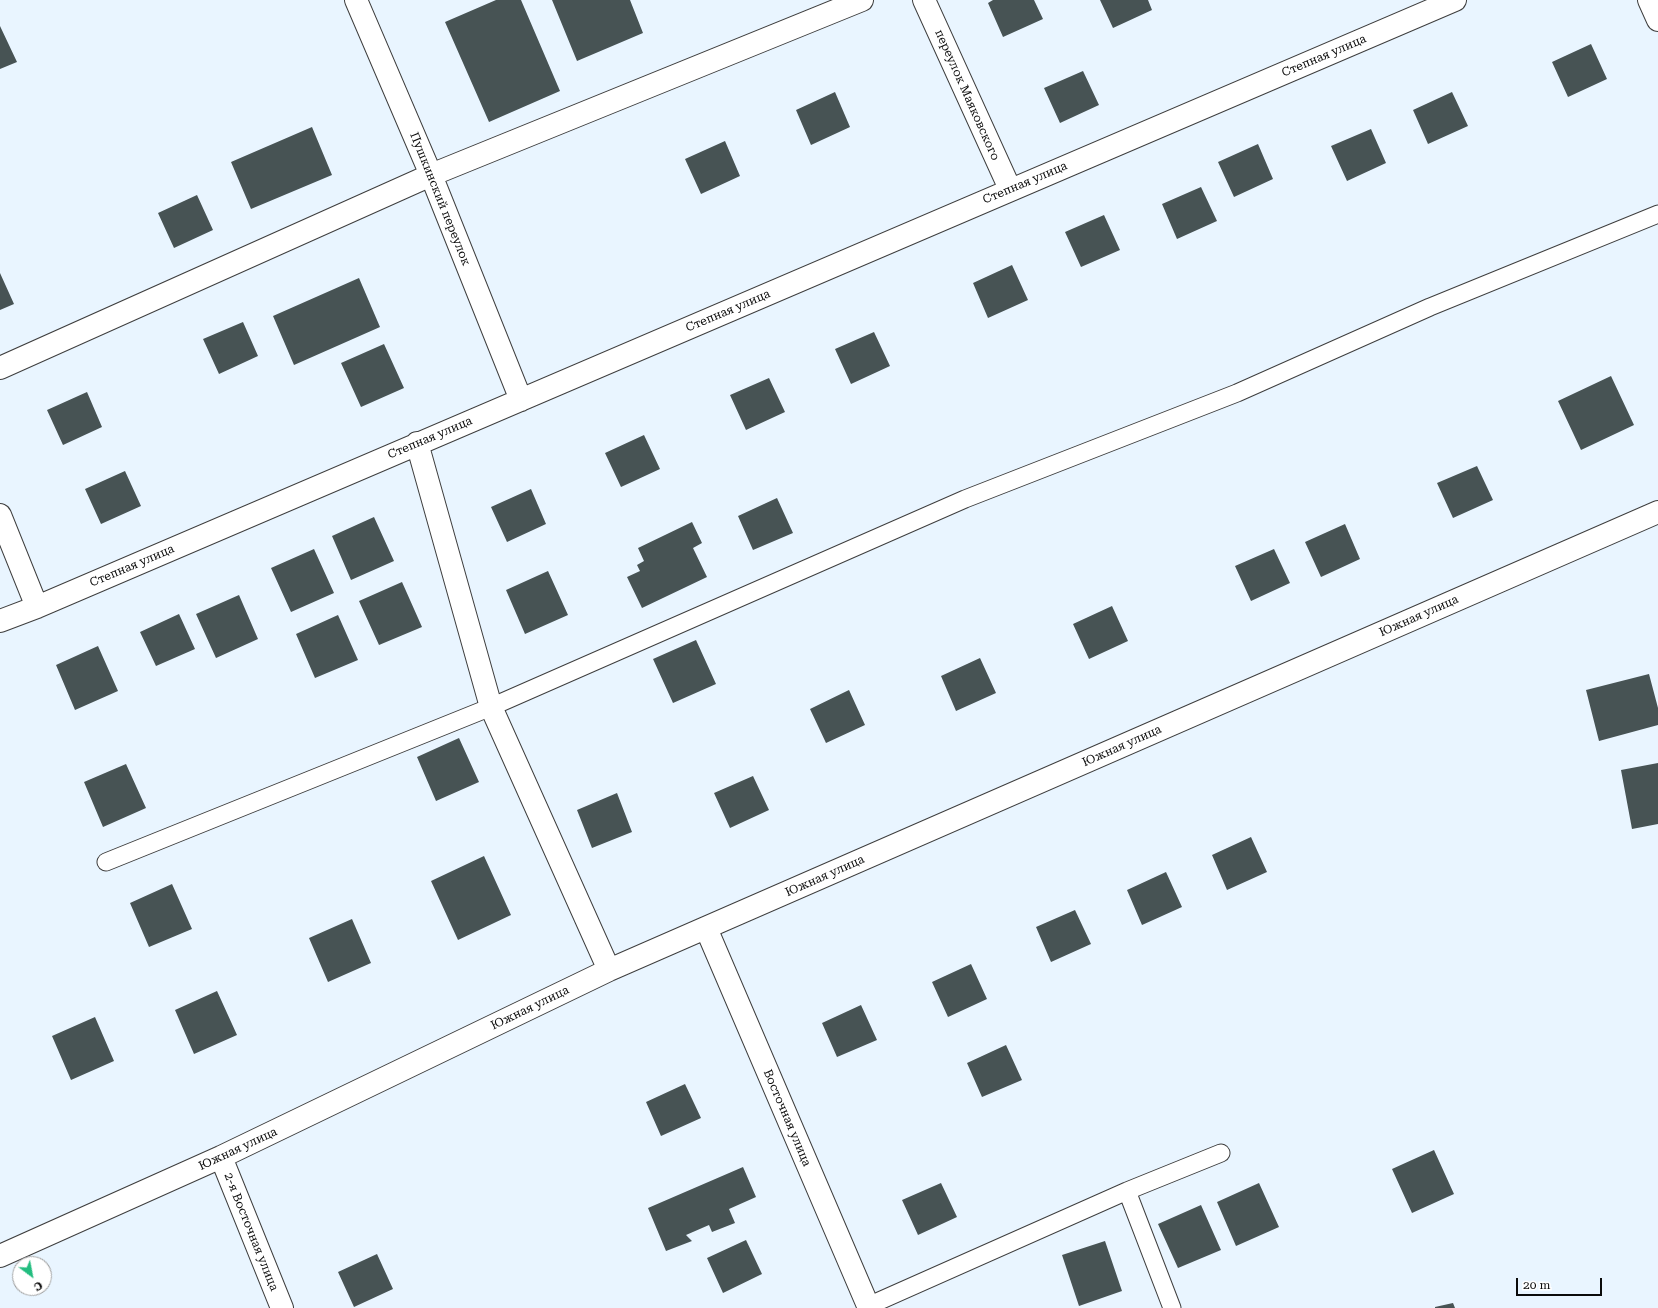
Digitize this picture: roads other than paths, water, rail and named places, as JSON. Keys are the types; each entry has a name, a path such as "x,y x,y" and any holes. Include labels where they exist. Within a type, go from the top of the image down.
{"street":[{"name":"Пушкинский переулок","path":"356,0 432,175 521,400"},
{"path":"0,368 432,175 862,0"},
{"name":"переулок Маяковского","path":"924,0 1010,189"},
{"name":"Степная улица","path":"0,621 37,607 1010,189 1455,0"},
{"path":"1649,0 1658,20"},
{"path":"417,443 492,707 609,970"},
{"name":"Южная улица","path":"0,1256 221,1157 609,970 1658,512"},
{"path":"0,515 37,607"},
{"name":"Восточная улица","path":"706,928 869,1307"},
{"name":"2-я Восточная улица","path":"221,1157 282,1308"}],"lane":[{"path":"106,862 492,707 965,499 1237,393 1430,307 1658,214"},
{"path":"869,1307 1127,1192 1221,1153"},
{"path":"1127,1192 1172,1308"}]}
